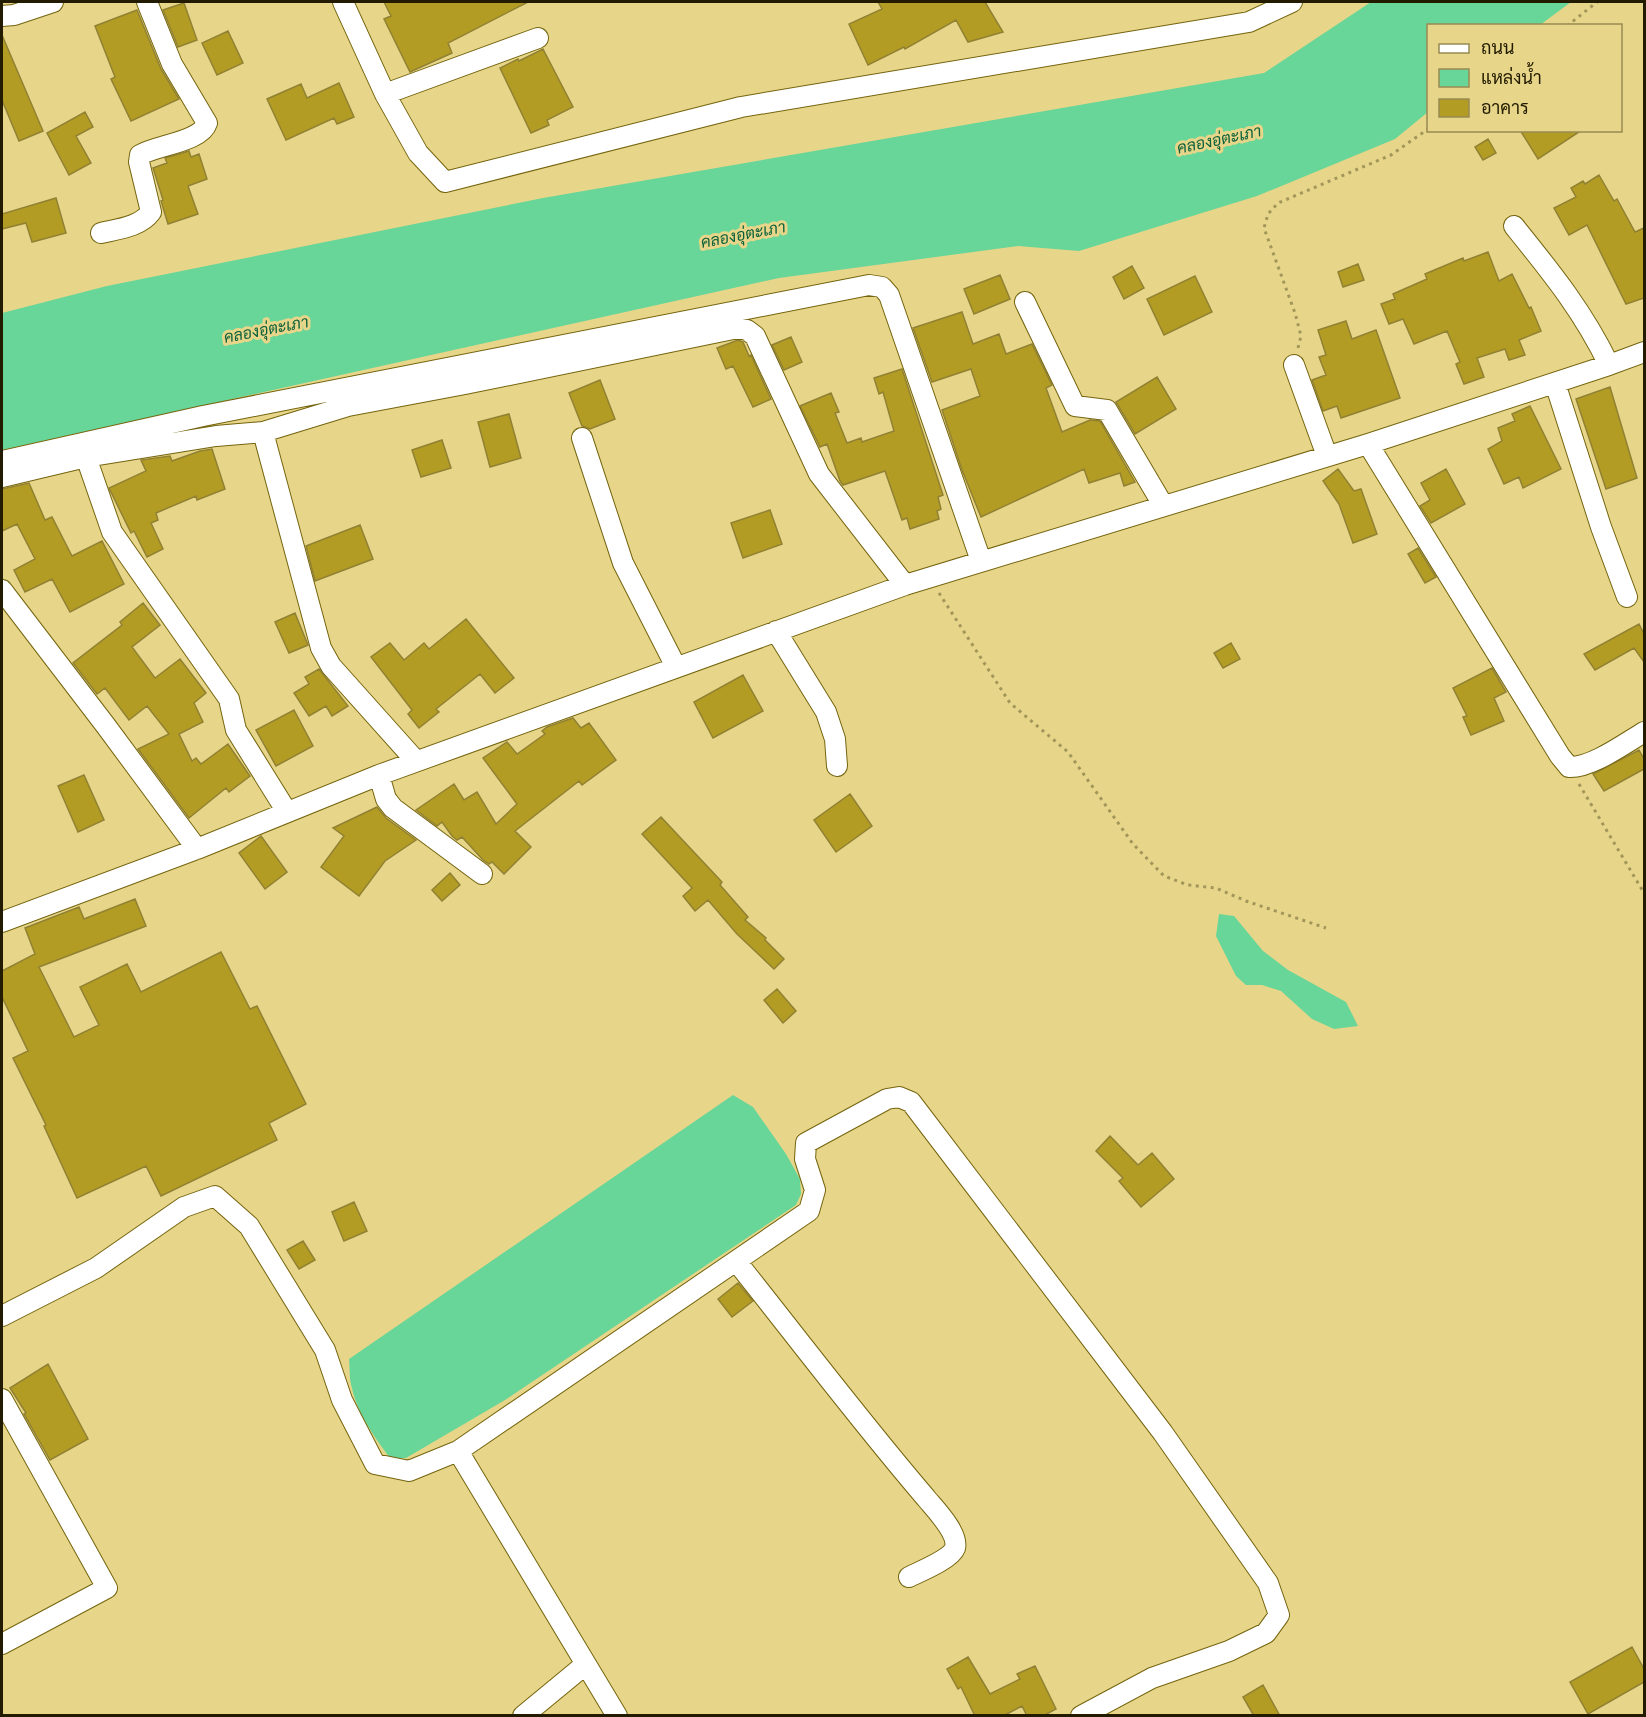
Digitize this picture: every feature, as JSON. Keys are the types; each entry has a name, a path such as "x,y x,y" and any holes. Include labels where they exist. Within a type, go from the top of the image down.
{"street":[{"path":"2,16 14,15 53,2"},
{"path":"101,233 135,225 146,219 151,212 139,162 140,155 148,150 198,135 206,129 207,123 172,64 147,2"},
{"path":"343,2 384,94 418,153 445,182 741,107 1249,22 1292,2"},
{"path":"384,94 538,38"},
{"path":"1514,225 1566,290 1597,340 1609,365"},
{"path":"2,460 203,416 869,285 882,287 889,295 981,561"},
{"path":"1024,302 1075,406 1107,410 1163,505"},
{"path":"2,477 86,457 216,436 263,432 348,406 738,328 747,330 755,336 819,474 905,585"},
{"path":"2,922 197,849 416,761 905,585 1368,444 1644,352"},
{"path":"1294,365 1327,456"},
{"path":"1555,383 1601,527 1627,597"},
{"path":"263,432 321,648 331,666 416,761"},
{"path":"582,438 623,563 676,667"},
{"path":"1368,444 1560,756 1569,767 1589,763 1644,732"},
{"path":"86,457 111,532 229,699 236,730 287,812"},
{"path":"2,590 197,849"},
{"path":"776,631 826,712 835,739 837,766"},
{"path":"379,775 386,799 393,808 483,874"},
{"path":"2,1316 96,1268 184,1207 215,1196 249,1226 319,1341 342,1400 375,1464 409,1471 458,1451 809,1211 815,1190 805,1159 806,1143 886,1098 899,1097 910,1102 1162,1433 1268,1583 1279,1615 1266,1633 1229,1651 1152,1678 1080,1716"},
{"path":"736,1261 886,1451 947,1523 955,1541 955,1548 951,1554 909,1577"},
{"path":"2,1399 108,1588 2,1644"},
{"path":"458,1451 617,1716"},
{"path":"523,1716 586,1664"}],"path":[{"path":"1570,24 1597,2"},
{"path":"1294,365 1301,336 1264,228 1268,214 1278,203 1391,155 1427,130"},
{"path":"929,578 1010,703 1068,752 1133,844 1164,876 1188,885 1216,888 1246,901 1326,928"},
{"path":"1569,767 1644,893"}],"water":[{"name":"คลองอุ่ตะเภา","path":"1371,2 1571,2 1541,24 1427,24 1427,113 1395,139 1257,196 1079,251 1018,246 779,278 2,450 2,313 107,286 543,198 1264,73"},
{"path":"1219,914 1234,916 1263,951 1288,970 1346,1002 1358,1026 1334,1029 1312,1019 1281,991 1262,985 1246,985 1236,976 1216,936"},
{"path":"733,1095 753,1107 786,1154 800,1179 801,1194 796,1205 505,1400 406,1458 390,1458 358,1407 351,1385 349,1359"}],"building":[{"path":"384,2 528,2 448,43 452,53 410,72 384,19 391,16"},
{"path":"878,2 985,2 1003,32 968,42 956,20 905,49 904,47 868,65 849,24 882,9"},
{"path":"184,3 197,40 178,47 163,10"},
{"path":"137,10 161,69 179,99 131,121 111,79 115,77 95,26"},
{"path":"228,31 243,63 217,75 202,43"},
{"path":"2,35 43,131 19,141 2,100"},
{"path":"543,49 573,107 547,120 549,125 531,133 500,68"},
{"path":"339,83 354,117 337,124 334,118 286,140 267,99 301,84 307,98"},
{"path":"85,112 93,127 76,136 91,163 69,175 47,133"},
{"path":"1521,132 1579,132 1538,159"},
{"path":"1488,139 1496,153 1483,160 1475,147"},
{"path":"189,151 191,157 199,154 207,179 188,186 198,214 168,224 153,168 167,163 165,158"},
{"path":"1599,175 1614,201 1617,199 1635,232 1644,228 1644,298 1626,304 1587,225 1569,235 1554,208 1576,197 1571,188 1583,181 1585,184"},
{"path":"56,198 66,233 32,242 26,223 2,229 2,214"},
{"path":"1488,252 1499,281 1512,274 1529,308 1531,307 1541,331 1519,340 1525,355 1509,360 1505,349 1477,358 1484,377 1464,384 1456,364 1460,362 1447,331 1414,344 1403,319 1389,324 1381,304 1395,299 1393,294 1427,279 1425,274 1463,258 1464,261"},
{"path":"1358,264 1364,280 1343,287 1338,272"},
{"path":"1132,266 1144,288 1124,299 1113,277"},
{"path":"1000,275 1010,299 974,314 964,289"},
{"path":"1195,276 1212,312 1164,335 1147,299"},
{"path":"962,312 973,344 999,334 1006,354 1032,344 1052,385 1046,388 1062,432 1090,420 1100,421 1135,482 1124,486 1120,473 1089,483 1084,469 981,517 942,410 980,396 971,369 932,382 913,328"},
{"path":"1346,321 1352,339 1376,330 1400,398 1341,418 1337,406 1323,411 1312,380 1326,375 1319,357 1326,355 1318,330"},
{"path":"791,337 802,362 784,370 772,345"},
{"path":"738,340 743,342 749,356 751,355 771,399 753,407 733,366 726,369 717,348"},
{"path":"902,369 943,495 938,497 941,509 937,511 939,519 910,529 907,518 902,520 885,471 843,485 827,444 820,447 800,406 831,393 839,412 835,413 847,443 861,438 862,442 894,431 883,392 879,394 874,378"},
{"path":"1157,377 1176,409 1135,434 1116,402"},
{"path":"600,380 615,419 590,429 582,426 569,393"},
{"path":"1610,387 1637,478 1606,489 1576,399"},
{"path":"1530,406 1561,469 1523,488 1519,477 1504,484 1488,449 1502,441 1498,428 1515,421 1512,414"},
{"path":"509,414 521,458 490,467 478,422"},
{"path":"442,440 451,468 421,477 412,450"},
{"path":"212,449 225,489 197,500 196,496 156,513 158,520 151,523 163,549 147,557 134,531 131,533 109,488 146,471 141,460 170,456 172,461"},
{"path":"1338,469 1354,491 1361,489 1377,534 1353,543 1339,504 1323,481"},
{"path":"1446,469 1465,504 1431,523 1420,506 1430,500 1421,483"},
{"path":"29,483 45,520 52,517 72,556 102,541 124,584 70,612 52,579 25,592 14,570 35,559 17,524 2,531 2,489"},
{"path":"770,510 782,544 743,558 731,523"},
{"path":"360,525 373,559 315,581 306,546"},
{"path":"1418,548 1436,577 1425,583 1408,554"},
{"path":"143,603 160,625 132,647 155,678 180,659 206,693 194,703 203,722 179,734 192,761 196,758 201,764 228,744 250,776 229,792 226,788 189,818 138,749 169,734 147,706 129,720 105,688 97,694 73,663 122,625 120,622"},
{"path":"295,613 308,645 289,653 275,622"},
{"path":"466,619 514,678 495,693 480,674 436,709 439,712 419,728 408,714 412,710 371,657 390,643 404,660 424,643 429,649"},
{"path":"1639,624 1644,634 1644,662 1634,648 1595,670 1584,654"},
{"path":"1231,643 1240,659 1223,668 1214,653"},
{"path":"1492,668 1506,692 1494,698 1504,721 1471,735 1463,717 1467,716 1453,688"},
{"path":"319,669 348,706 332,716 326,706 309,716 294,693 309,684 305,677"},
{"path":"743,675 763,711 713,738 694,702"},
{"path":"294,710 313,746 276,766 256,730"},
{"path":"573,718 581,728 589,723 616,760 582,785 579,781 515,831 531,847 504,874 492,862 489,864 483,860 462,837 457,840 452,836 442,822 437,826 416,810 454,784 464,800 477,792 496,824 517,804 483,758 507,742 517,754 545,734 542,731 547,727"},
{"path":"1639,750 1644,759 1644,769 1604,791 1593,774"},
{"path":"84,775 104,820 78,832 58,786"},
{"path":"850,794 872,826 836,852 814,820"},
{"path":"377,807 386,818 416,840 385,861 359,896 321,867 344,836 333,828"},
{"path":"661,817 722,882 720,885 748,917 745,920 766,938 765,940 784,959 774,969 737,934 708,900 695,911 683,896 692,888 642,834"},
{"path":"261,836 287,872 265,889 239,853"},
{"path":"450,873 460,885 442,901 432,890"},
{"path":"135,899 146,926 39,967 74,1037 99,1025 80,987 127,964 141,992 221,952 250,1009 257,1006 306,1104 269,1123 277,1140 161,1196 146,1166 77,1198 44,1126 46,1125 13,1058 28,1051 2,997 2,971 35,954 25,928 79,907 84,919"},
{"path":"777,989 796,1011 783,1023 764,1000"},
{"path":"1110,1136 1138,1165 1152,1153 1174,1179 1141,1207 1119,1181 1123,1178 1096,1151"},
{"path":"354,1202 367,1231 344,1241 332,1212"},
{"path":"303,1241 315,1260 299,1269 287,1250"},
{"path":"738,1283 753,1301 732,1317 718,1299"},
{"path":"48,1364 88,1439 50,1460 24,1414 26,1413 10,1388"},
{"path":"1632,1647 1644,1669 1644,1682 1588,1714 1570,1682"},
{"path":"968,1657 990,1694 1020,1679 1017,1674 1035,1666 1056,1709 1043,1716 1027,1716 1022,1706 1003,1716 975,1716 961,1687 958,1689 947,1669"},
{"path":"1263,1685 1280,1716 1254,1716 1243,1697"}]}
